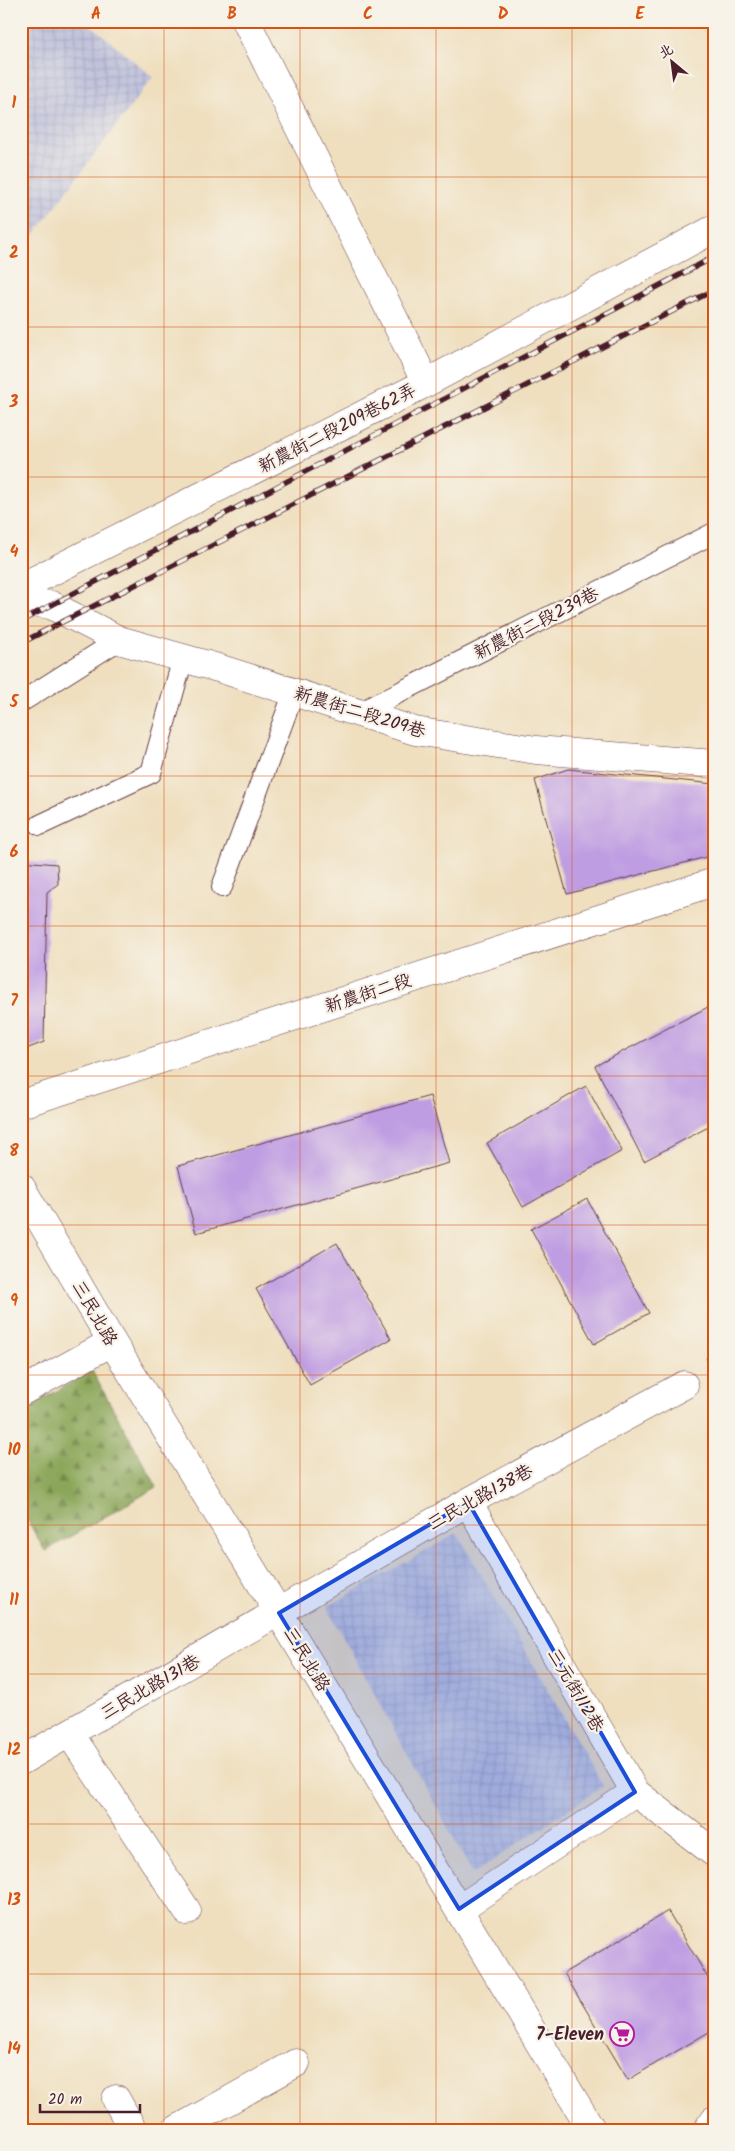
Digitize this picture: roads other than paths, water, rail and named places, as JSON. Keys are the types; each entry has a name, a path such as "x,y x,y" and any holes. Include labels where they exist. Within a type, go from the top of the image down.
{"street":[{"name":"新農街二段209巷62弄","path":"21,587 426,383 246,21"},
{"path":"426,383 714,229"},
{"name":"新農街二段209巷","path":"21,601 51,606 119,640 294,692 415,731 536,750 714,764"},
{"name":"新農街二段","path":"21,1104 714,882"},
{"name":"三民北路","path":"21,1187 112,1342 279,1613 592,2130"},
{"path":"21,1392 112,1342"},
{"name":"三民北路138巷","path":"279,1613 468,1502 684,1385"},
{"name":"三元街112巷","path":"468,1502 635,1792 714,1853"},
{"name":"三民北路131巷","path":"21,1761 279,1613"},
{"path":"70,1734 187,1911"},
{"path":"459,1909 635,1792"},
{"path":"176,2130 296,2063"},
{"path":"116,2099 133,2130"},
{"path":"707,2130 714,2120"}],"lane":[{"name":"新農街二段239巷","path":"359,713 714,533"},
{"path":"21,702 119,640"},
{"path":"40,825 151,773 183,658"},
{"path":"222,887 294,692"}],"railway":[{"path":"21,621 714,257"},
{"path":"21,643 714,290"}],"place":[{"name":"7-Eleven","path":"622,2034"}]}
